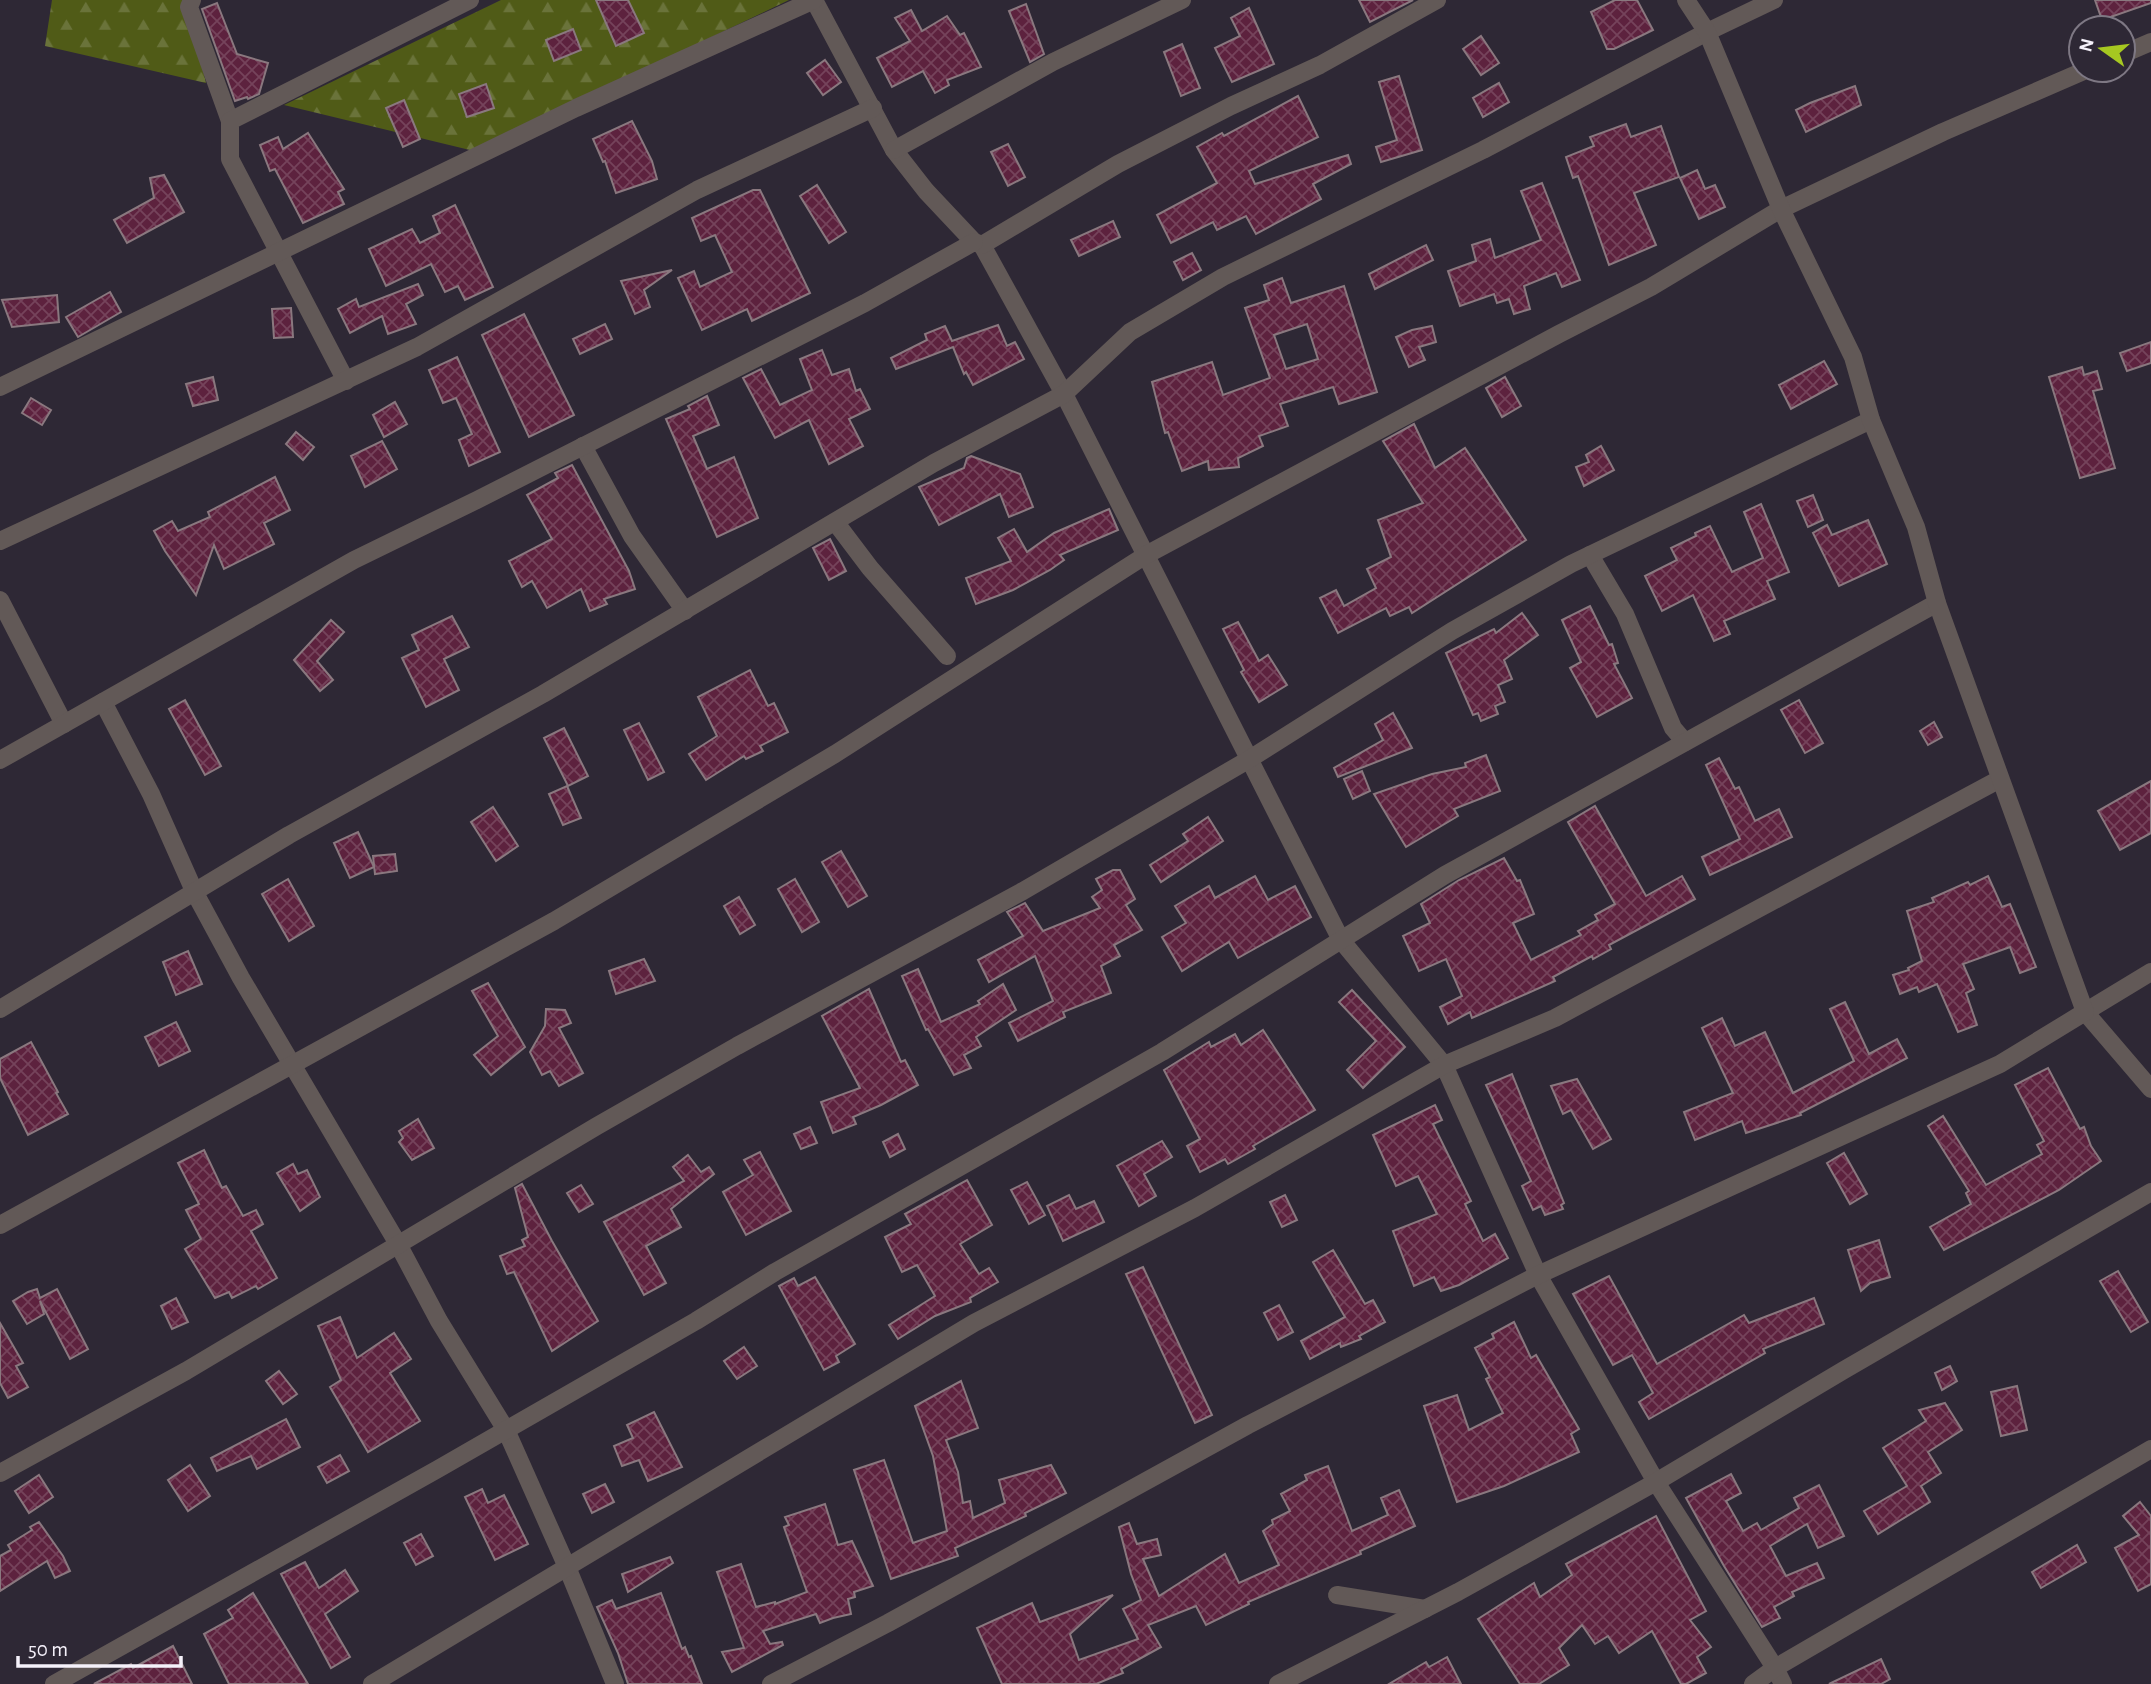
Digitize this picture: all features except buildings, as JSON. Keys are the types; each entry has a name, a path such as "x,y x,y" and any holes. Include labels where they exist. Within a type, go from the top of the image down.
{"street":[{"path":"192,0 189,8 230,121 230,159 346,381"},
{"path":"230,121 470,0"},
{"path":"0,387 576,108 814,0 894,150 926,191 978,244 1064,394 1341,940 1444,1065 1538,1275 1656,1482 1779,1676"},
{"path":"0,760 354,559 865,303 978,244 1118,164 1231,106 1320,65 1437,0"},
{"path":"1686,0 1707,32 1781,209 1853,356 1871,420 1916,527 1937,603 2085,1012 2151,1088"},
{"path":"0,1009 289,835 543,694 934,463 1064,394 1130,332 1223,277 1483,150 1707,32 1774,0"},
{"path":"894,150 1053,62 1172,2"},
{"path":"0,1225 554,921 823,761 1146,555 1441,396 1651,287 1781,209 1943,132 2067,78"},
{"path":"0,541 417,347 696,190 873,108"},
{"path":"0,1473 186,1371 737,1045 1023,891 1248,760 1452,631 1590,555 1871,420"},
{"path":"583,446 632,536 685,611"},
{"path":"836,523 870,568 947,656"},
{"path":"1590,555 1625,614 1673,728 1685,742"},
{"path":"0,600 64,724"},
{"path":"54,1684 506,1430 696,1321 775,1272 1162,1052 1445,875 1937,603"},
{"path":"103,702 151,794 195,893 398,1244 439,1321 506,1430 615,1684"},
{"path":"372,1684 974,1322 1195,1208 1444,1065 1555,1018 2000,779"},
{"path":"771,1684 888,1623 1248,1425 1538,1275 2000,1064 2151,972"},
{"path":"1278,1684 1425,1609 1656,1482 2151,1192"},
{"path":"1753,1684 1779,1676 2151,1449"},
{"path":"1337,1595 1425,1609"}],"green space":[{"path":"52,0 193,0 190,11 206,83 45,46"},
{"path":"501,0 789,0 474,151 284,105"}]}
